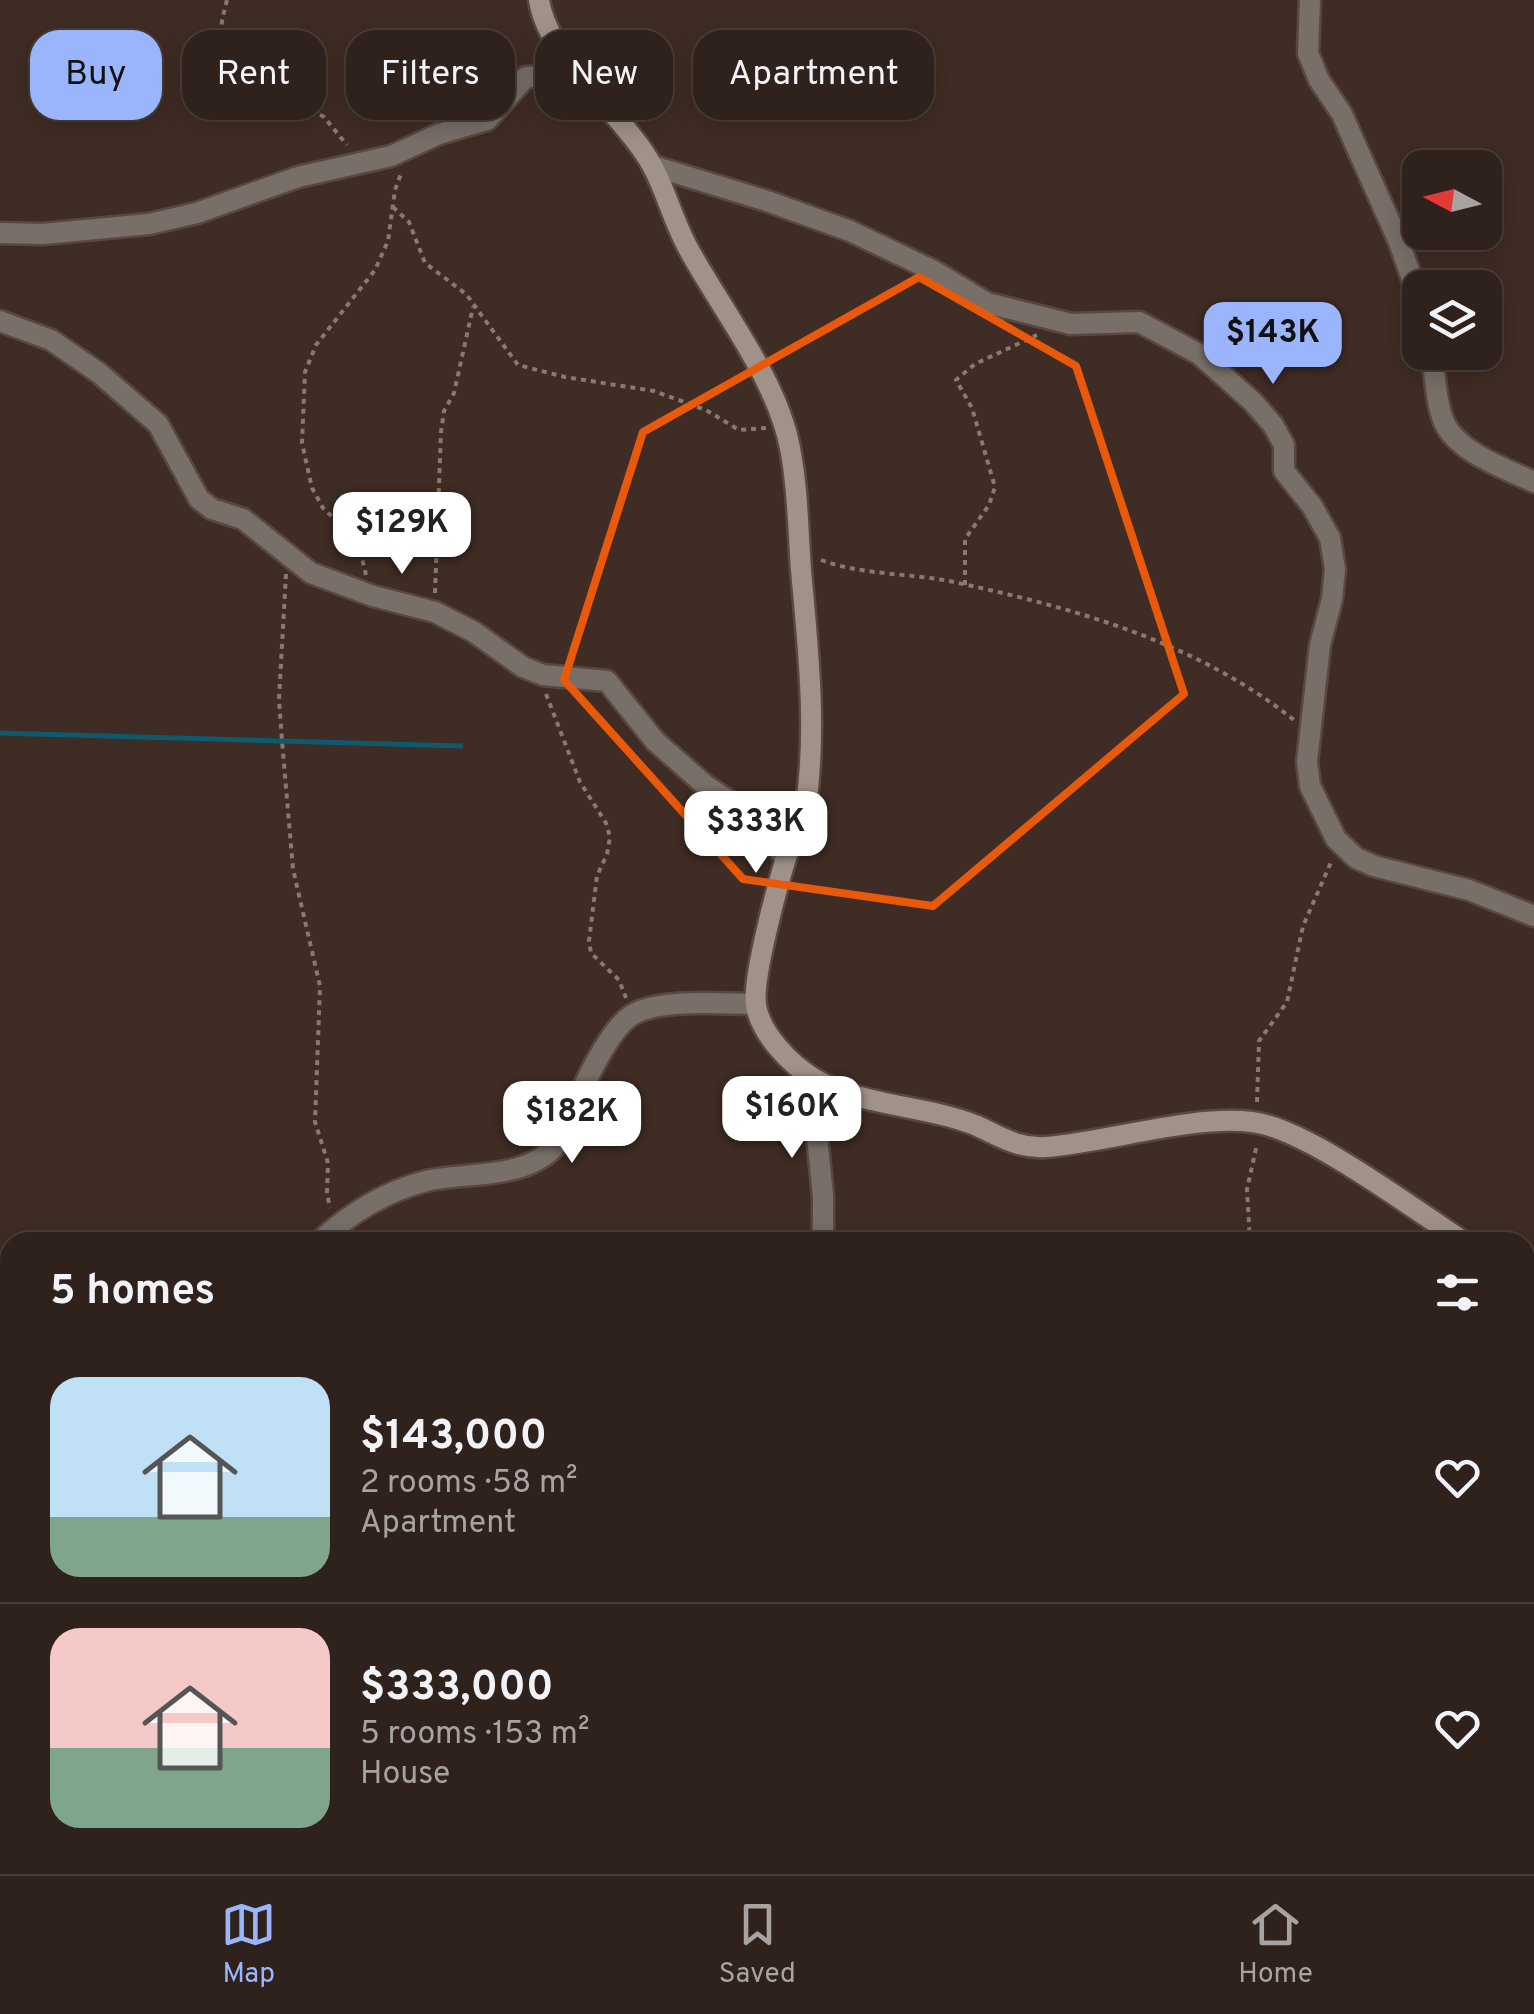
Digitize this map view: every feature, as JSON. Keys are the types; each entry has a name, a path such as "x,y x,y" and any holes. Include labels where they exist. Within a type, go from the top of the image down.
{"street":[{"path":"539,0 551,30"},
{"path":"1310,0 1308,52 1319,80 1349,130 1409,270"},
{"path":"0,233 43,234 149,224 197,213 245,194 390,156 487,120 526,77 535,77"},
{"path":"621,120 653,166 675,224 777,406 790,446 810,667 809,754 806,810 786,859 756,980 756,1004 773,1040 811,1077 841,1091 973,1124 1026,1147 1091,1142 1200,1124 1257,1123 1301,1139 1448,1232"},
{"path":"653,166 767,200 850,231 934,271 987,302 1071,324 1139,322 1199,354 1231,380 1273,425 1284,445 1284,471 1312,506 1330,538 1335,569 1309,732 1310,786 1336,839 1356,858 1374,866 1469,890 1534,916"},
{"path":"0,321 51,340 99,373 158,424 199,499 212,509 243,519 322,578 435,612 474,632 523,668 543,675 607,681 654,740 705,786 761,828 786,859"},
{"path":"1435,370 1444,422 1454,438 1534,482"},
{"path":"330,1232 366,1205 394,1191 429,1180 493,1174 539,1161 550,1153 592,1070 620,1025 631,1015 686,1004 756,1004"},
{"path":"811,1077 823,1232"}],"path":[{"path":"227,0 220,42 230,65 324,117 367,160"},
{"path":"373,596 350,534 323,508 312,488 302,443 304,372 316,345 375,270 388,241 395,190 414,144"},
{"path":"393,207 409,222 425,262 474,305 518,365 654,392 706,410 739,430 784,427"},
{"path":"435,612 441,432 444,411 454,394 474,305"},
{"path":"964,585 965,539 989,505 994,486 972,408 956,380 975,364 1071,324"},
{"path":"799,548 825,562 964,585 1098,618 1236,679 1309,732"},
{"path":"293,560 286,575 283,612 282,741 293,869 320,986 315,1122 328,1162 327,1193 335,1227"},
{"path":"543,675 548,703 580,782 606,823 610,837 608,854 597,876 589,940 596,960 620,980 631,1015"},
{"path":"1249,1232 1247,1189 1260,1091 1259,1041 1287,1002 1303,926 1329,872 1336,839"}],"highlighted area":[{"path":"919,277 1076,366 1184,694 933,906 743,879 564,680 643,432"}],"waterway":[{"path":"0,733 461,746"}]}
